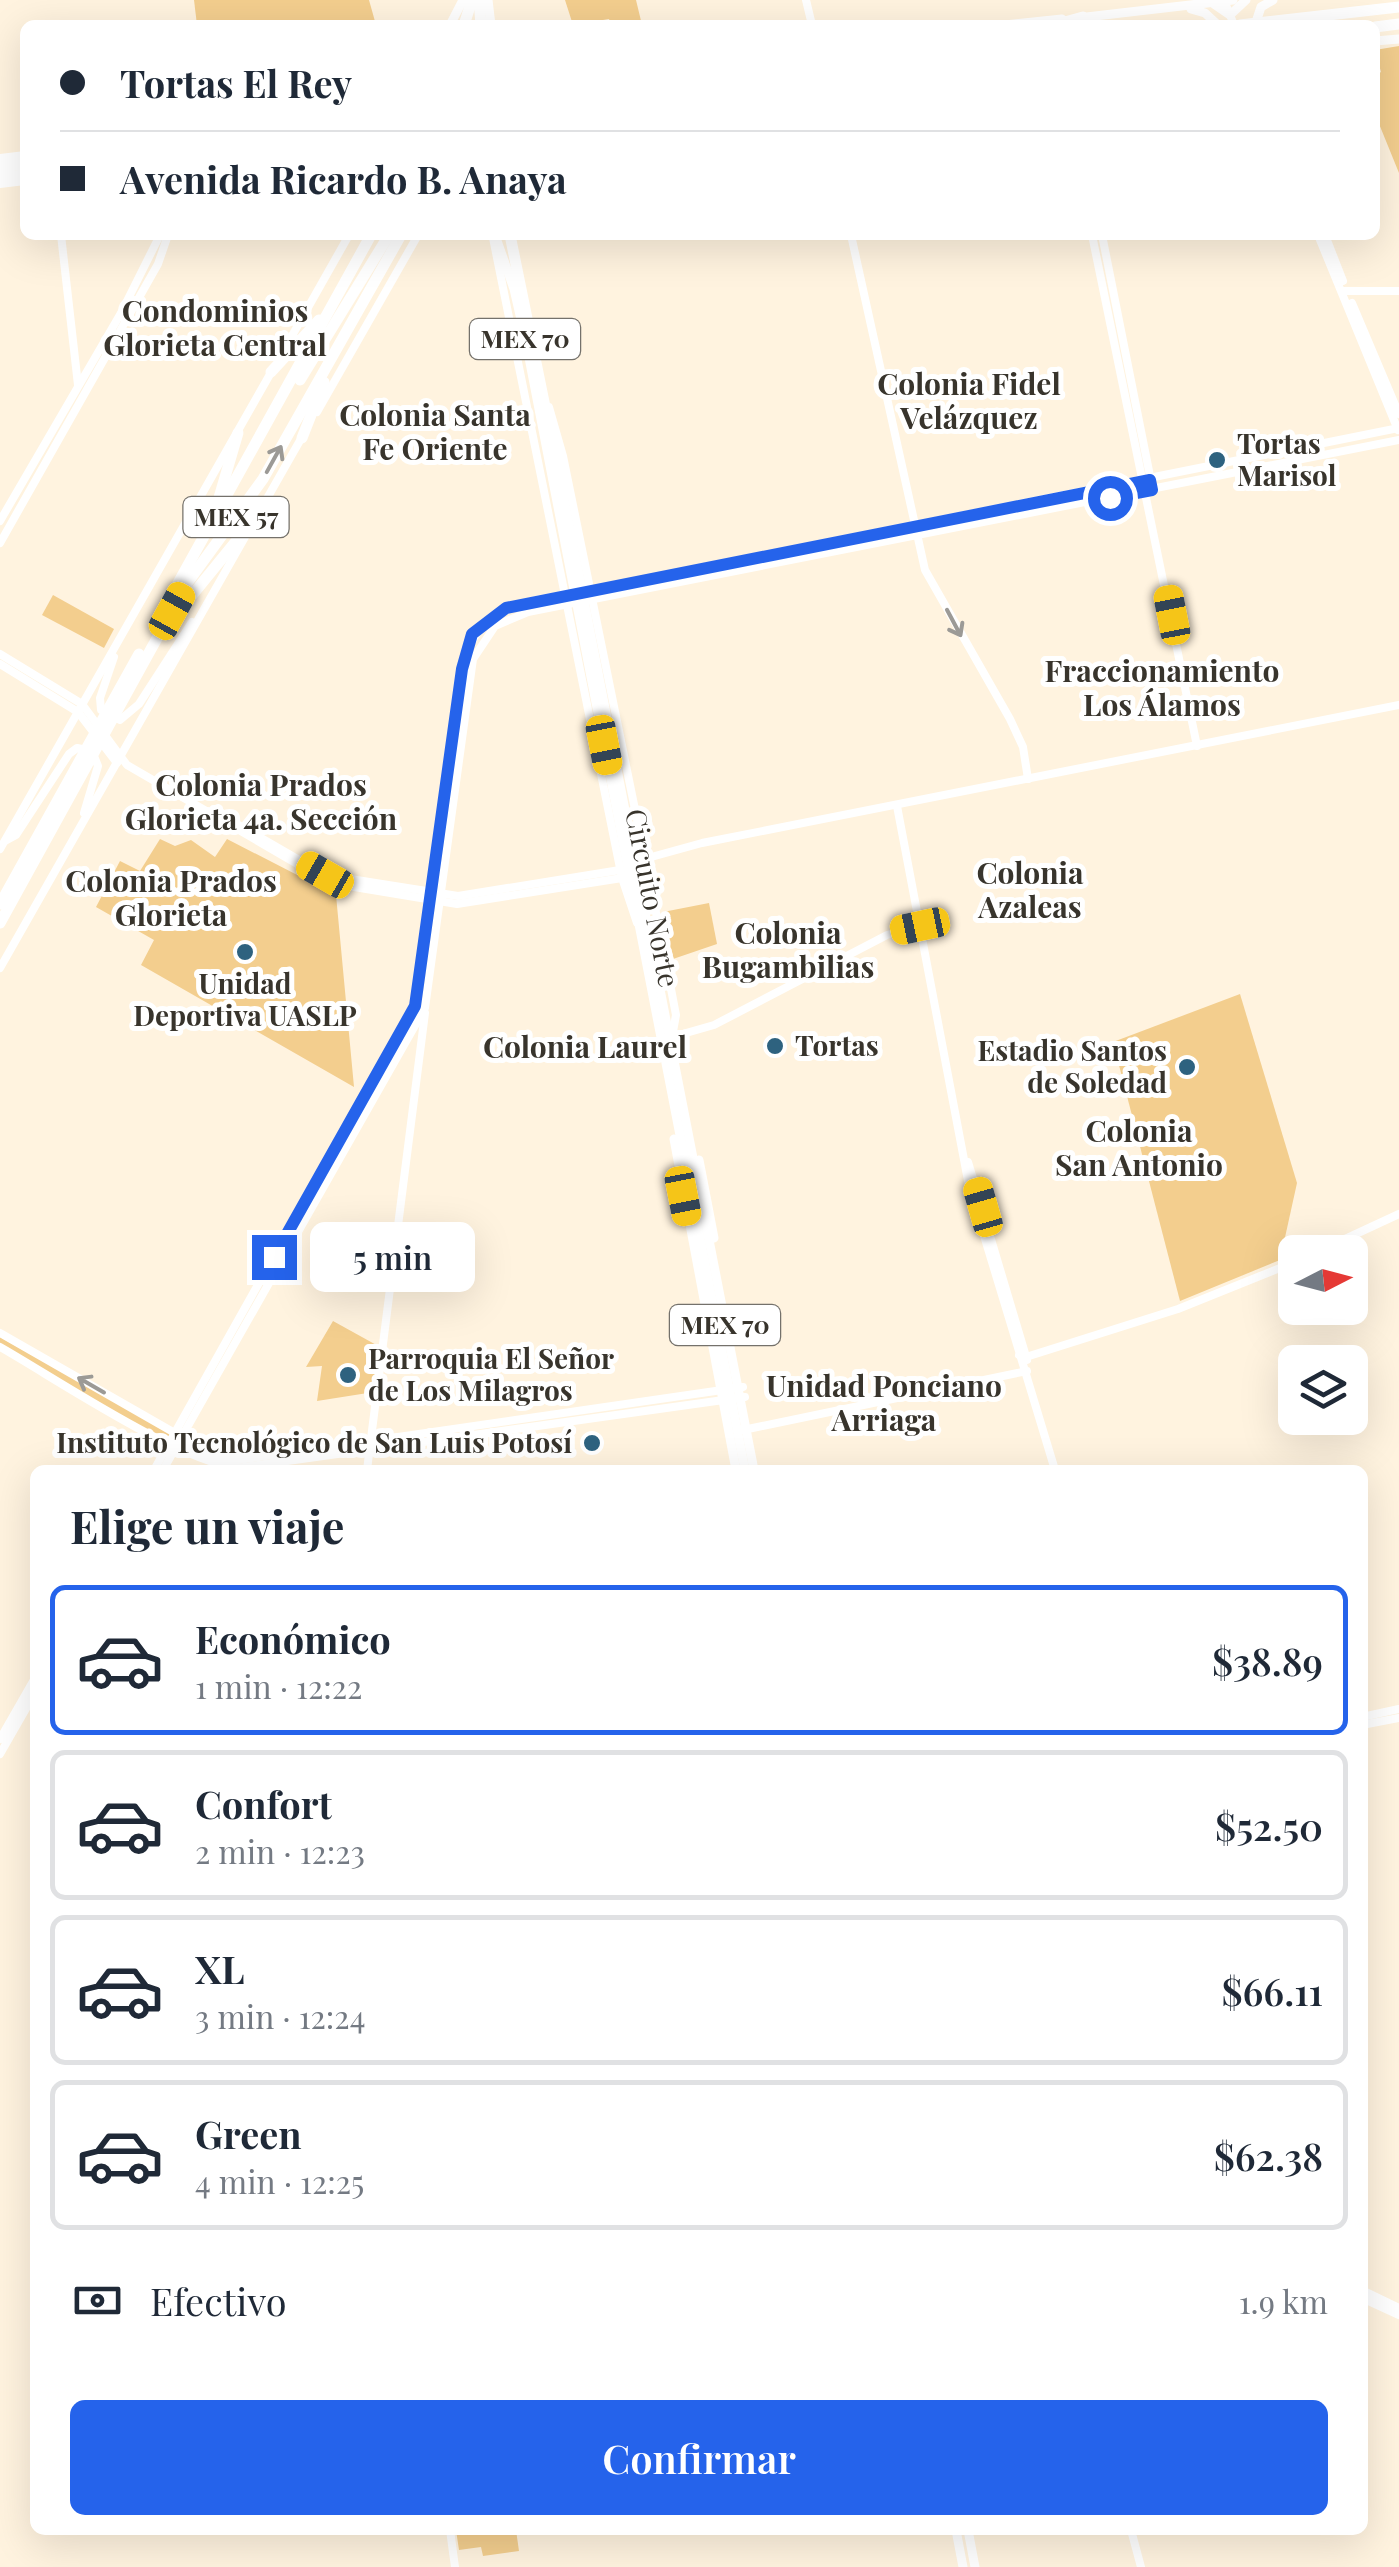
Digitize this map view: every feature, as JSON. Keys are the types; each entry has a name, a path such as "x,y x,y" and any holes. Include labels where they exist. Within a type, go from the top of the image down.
{"highway":[{"path":"1250,20 1399,8"},
{"path":"1074,20 1082,18"},
{"name":"MEX 57","path":"0,904 126,687 332,306 350,284 368,240"},
{"path":"243,466 254,458 350,284 385,240"},
{"name":"MEX 57","path":"126,687 197,568 262,479 398,240"},
{"path":"302,438 330,359 348,340 406,240"},
{"path":"513,240 547,453"},
{"path":"272,372 332,306"},
{"path":"211,525 238,433"},
{"path":"157,638 259,513"},
{"name":"MEX 57","path":"0,922 78,772"}],"main road":[{"path":"1257,20 1261,7 1273,0"},
{"path":"1060,20 1223,1"},
{"path":"1176,6 1205,13 1213,20"},
{"path":"497,240 532,404 547,453"},
{"name":"MEX 70","path":"498,240 514,289 622,817 672,1037 681,1117"},
{"name":"MEX 70","path":"513,240 549,406 547,453"},
{"name":"MEX 70","path":"622,817 639,927 681,1117 744,1465"},
{"path":"681,1117 694,1135 758,1465"},
{"path":"681,1117 674,1138 683,1196 735,1465"},
{"name":"MEX 70","path":"692,1181 757,1465"},
{"path":"716,1372 729,1374 740,1368"},
{"path":"957,2535 963,2567"},
{"path":"969,2535 978,2566"}],"street":[{"path":"62,240 80,398"},
{"path":"0,543 78,384 133,292 158,240"},
{"path":"0,521 70,406 80,398 158,264 166,240"},
{"path":"2,845 346,240"},
{"path":"0,968 415,240"},
{"path":"853,240 924,570 1023,747 1028,779"},
{"path":"1093,240 1147,486"},
{"path":"1103,240 1197,746"},
{"path":"1147,486 1399,429 1323,240"},
{"path":"1344,290 1399,291"},
{"path":"1344,290 1399,414"},
{"path":"130,313 133,292"},
{"name":"Circuito Norte","path":"549,406 556,422 676,1015 672,1037"},
{"path":"368,1465 472,634 498,618 567,600 914,530 1399,440"},
{"name":"Circuito Norte","path":"547,453 567,600 621,874 639,927"},
{"path":"550,604 563,579 588,576"},
{"path":"550,604 572,625 584,618 596,619"},
{"path":"114,652 100,698 101,710 120,720 139,704 205,607"},
{"path":"0,654 80,708 118,760 325,875 436,897 498,900 621,874"},
{"path":"0,664 80,708"},
{"path":"644,859 702,842 1399,706"},
{"path":"2,845 16,835 69,754 84,748 92,751 98,766 80,828"},
{"path":"898,806 967,1160 1054,1465"},
{"path":"165,1465 405,1028 422,976 436,897"},
{"path":"672,1037 714,1025 887,934 920,926"},
{"path":"158,1465 176,1440 425,1008"},
{"path":"1354,1235 1399,1214"},
{"path":"1023,1356 1178,1308 1278,1269"},
{"path":"0,1333 218,1465 744,1392"},
{"path":"0,1347 176,1440"},
{"path":"729,1433 1027,1370"},
{"path":"0,1739 30,1687"},
{"path":"0,1754 30,1702"},
{"path":"1368,1716 1399,1709"},
{"path":"1368,1724 1399,1718"},
{"path":"1368,2290 1399,2308"},
{"path":"1368,2301 1399,2316"},
{"path":"451,2535 456,2567"},
{"path":"1132,2535 1141,2567"}],"shaded area":[{"path":"194,0 369,0 375,20 196,20"},
{"path":"565,0 636,0 641,20 609,19 571,20"},
{"path":"1399,46 1399,173 1380,126 1380,49"},
{"path":"53,595 114,629 104,648 42,615"},
{"name":"Unidad Deportiva UASLP","path":"160,839 175,846 191,840 215,857 227,839 336,895 354,1087 141,965 154,940 96,907 120,861 140,871"},
{"path":"709,903 717,944 673,959 663,912"},
{"path":"1240,994 1297,1183 1286,1235 1278,1235 1278,1261 1180,1301 1113,1042"},
{"path":"333,1321 380,1347 374,1392 317,1401 322,1366 306,1367"},
{"path":"0,1337 172,1434 167,1441 0,1347"},
{"path":"457,2535 517,2535 519,2551 483,2556 481,2547 459,2550"}],"place":[{"name":"Tortas Marisol","path":"1217,460"},
{"name":"Unidad Deportiva UASLP","path":"245,952"},
{"name":"Tortas","path":"775,1046"},
{"name":"Estadio Santos de Soledad","path":"1187,1067"},
{"name":"Parroquia El Señor de Los Milagros","path":"348,1375"},
{"name":"Instituto Tecnológico de San Luis Potosí","path":"592,1443"}],"district":[{"name":"Condominios Glorieta Central","path":"215,329"},
{"name":"Colonia Fidel Velázquez","path":"969,402"},
{"name":"Colonia Santa Fe Oriente","path":"435,433"},
{"name":"Fraccionamiento Los Álamos","path":"1162,689"},
{"name":"Colonia Prados Glorieta 4a. Sección","path":"261,803"},
{"name":"Colonia Azaleas","path":"1030,891"},
{"name":"Colonia Prados Glorieta","path":"171,899"},
{"name":"Colonia Bugambilias","path":"788,951"},
{"name":"Colonia Laurel","path":"585,1048"},
{"name":"Colonia San Antonio","path":"1139,1149"},
{"name":"Unidad Ponciano Arriaga","path":"884,1404"}],"route":[{"path":"274,1257 415,1006 462,669 472,634 478,628 506,608 1150,480 1152,490 1110,498"}]}
